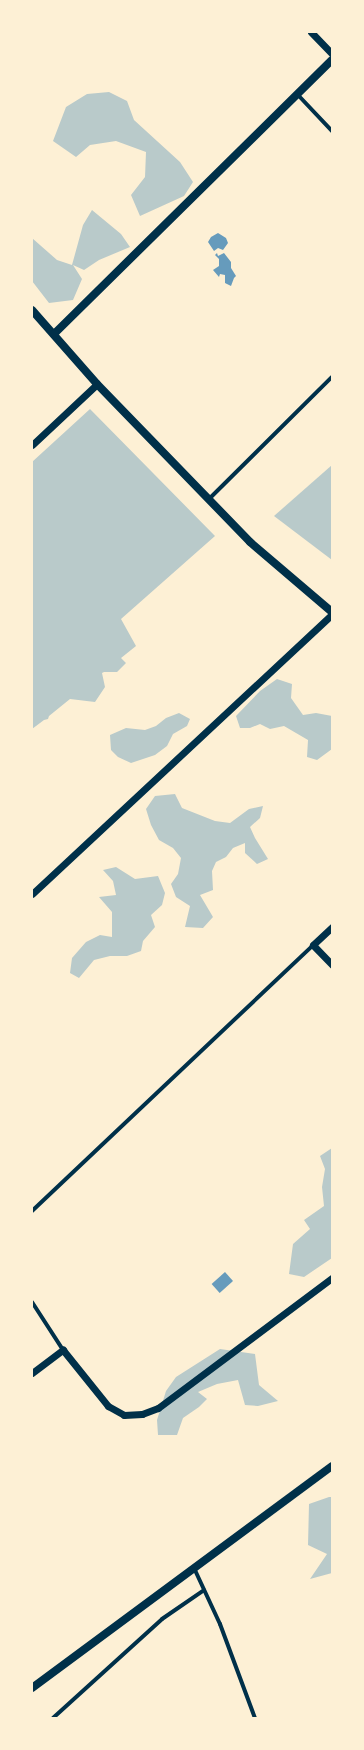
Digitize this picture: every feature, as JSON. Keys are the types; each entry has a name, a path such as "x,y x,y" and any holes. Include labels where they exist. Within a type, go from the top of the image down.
{"main road":[{"path":"54,334 332,60"},
{"path":"32,310 97,384 250,542 332,613"},
{"path":"32,1688 332,1466"}],"street":[{"path":"310,32 332,54"},
{"path":"298,95 332,131"},
{"path":"208,499 332,377"},
{"path":"32,445 97,384"},
{"path":"32,894 332,613"},
{"path":"32,1211 332,927"},
{"path":"313,945 332,965"},
{"path":"32,1302 63,1350 108,1406 124,1415 142,1414 158,1408 332,1278"},
{"path":"32,1372 63,1350"},
{"path":"194,1568 220,1624 255,1718"},
{"path":"53,1718 162,1619 204,1590"}],"shaded area":[{"path":"109,92 127,101 134,120 180,162 193,182 184,196 140,216 131,195 145,177 146,152 116,141 90,145 76,157 53,141 66,107 87,94"},
{"path":"92,210 121,234 130,247 99,260 84,270 73,265 82,279 73,300 49,303 32,281 32,238 57,260 72,265 83,225"},
{"path":"90,409 215,536 121,619 136,646 121,658 126,663 117,672 102,673 105,687 95,702 70,699 49,716 48,719 44,720 32,729 32,462"},
{"path":"332,465 332,560 274,516"},
{"path":"277,679 292,684 291,698 303,715 316,713 332,716 332,749 317,760 307,757 308,740 284,726 270,729 260,724 250,728 240,728 236,716 260,691"},
{"path":"179,713 190,719 187,726 173,734 167,746 155,755 131,763 118,757 111,750 110,735 126,728 145,730 156,726 166,718"},
{"path":"175,794 182,808 215,821 230,823 249,809 263,806 260,818 250,827 268,859 257,864 245,853 245,843 233,848 226,857 216,862 212,871 213,890 200,895 213,917 203,928 185,927 190,906 176,897 171,884 178,874 181,858 173,848 159,840 151,825 146,809 155,796"},
{"path":"116,867 135,879 158,876 165,893 162,905 151,915 155,927 143,941 141,951 127,956 110,956 94,960 79,978 70,973 72,958 86,942 100,935 112,937 112,912 99,897 116,895 113,881 103,870"},
{"path":"332,1148 332,1258 304,1277 289,1274 293,1244 310,1229 304,1220 324,1206 322,1187 325,1169 320,1156"},
{"path":"220,1349 255,1354 259,1385 278,1401 258,1406 245,1405 238,1380 217,1384 198,1392 207,1399 199,1407 183,1418 177,1435 158,1435 157,1420 166,1391 176,1377"},
{"path":"332,1497 332,1573 310,1579 327,1554 308,1545 309,1504"}],"water":[{"path":"218,233 226,238 228,243 223,250 218,248 214,251 208,242 211,237"},
{"path":"217,253 218,256 224,253 231,262 231,268 236,276 231,286 225,283 225,275 220,274 219,277 213,270 219,266 219,259 215,255"},
{"path":"225,1272 233,1281 220,1293 212,1284"}]}
